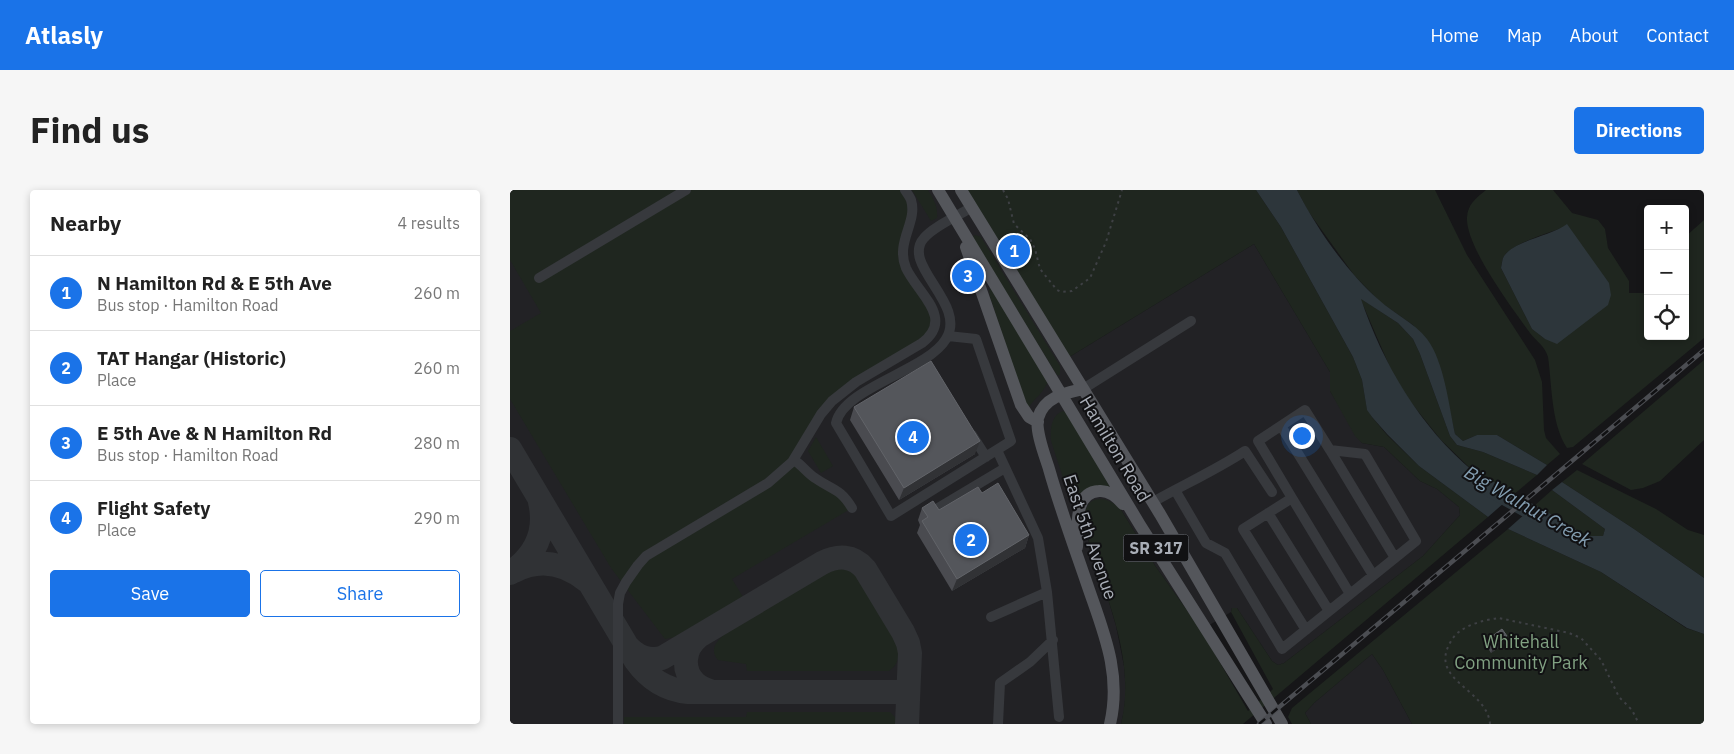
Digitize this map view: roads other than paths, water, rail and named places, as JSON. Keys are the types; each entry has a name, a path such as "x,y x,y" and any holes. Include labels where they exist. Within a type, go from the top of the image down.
{"main road":[{"name":"Hamilton Road","path":"938,190 1140,525 1266,724"},
{"name":"Hamilton Road","path":"961,190 1153,502 1282,724"},
{"path":"956,221 1021,406 1029,417 1038,422 1044,406 1061,393 1083,389"},
{"name":"East 5th Avenue","path":"1038,422 1047,464 1112,662 1115,678 1115,695 1110,724"},
{"path":"1077,554 1079,510 1082,500 1092,493 1104,491 1116,496 1140,525"}],"lane":[{"path":"539,278 686,190"},
{"path":"618,724 618,604 620,593 631,573 646,556 768,483 794,460 821,414 832,401 856,382 931,336 936,320 932,308 906,268 903,256 903,246 912,209 911,200 905,190"},
{"path":"948,336 976,339 1011,441 891,516 836,423 844,407 867,392 928,362 948,336 951,324 948,308 921,262 918,249 924,238 956,221 972,207"},
{"path":"1083,389 1191,321"},
{"path":"1350,594 1258,441 1305,410 1395,558"},
{"path":"965,424 986,457"},
{"path":"1281,426 1373,576"},
{"path":"997,450 1038,538 1048,592 1059,716"},
{"path":"1175,490 1206,543 1225,553 1282,649 1416,541 1365,454 1330,450"},
{"path":"1153,502 1202,474 1223,465 1245,451 1272,492"},
{"path":"794,460 801,464 814,478 832,486 852,508"},
{"path":"933,511 1005,468"},
{"path":"1292,498 1243,529 1306,630"},
{"path":"1268,513 1328,611"},
{"path":"991,617 1048,592"},
{"path":"998,724 1000,683 1030,662 1053,640"}],"waterway":[{"name":"Big Walnut Creek","path":"1490,489 1547,521"}],"railway":[{"path":"1259,724 1704,350"}],"place":[{"name":"N Hamilton Rd & E 5th Ave","path":"1014,251"},
{"name":"E 5th Ave & N Hamilton Rd","path":"968,276"},
{"name":"Flight Safety","path":"913,437"},
{"name":"TAT Hangar (Historic)","path":"971,540"}],"park label":[{"name":"Whitehall Community Park","path":"1521,652"}]}
